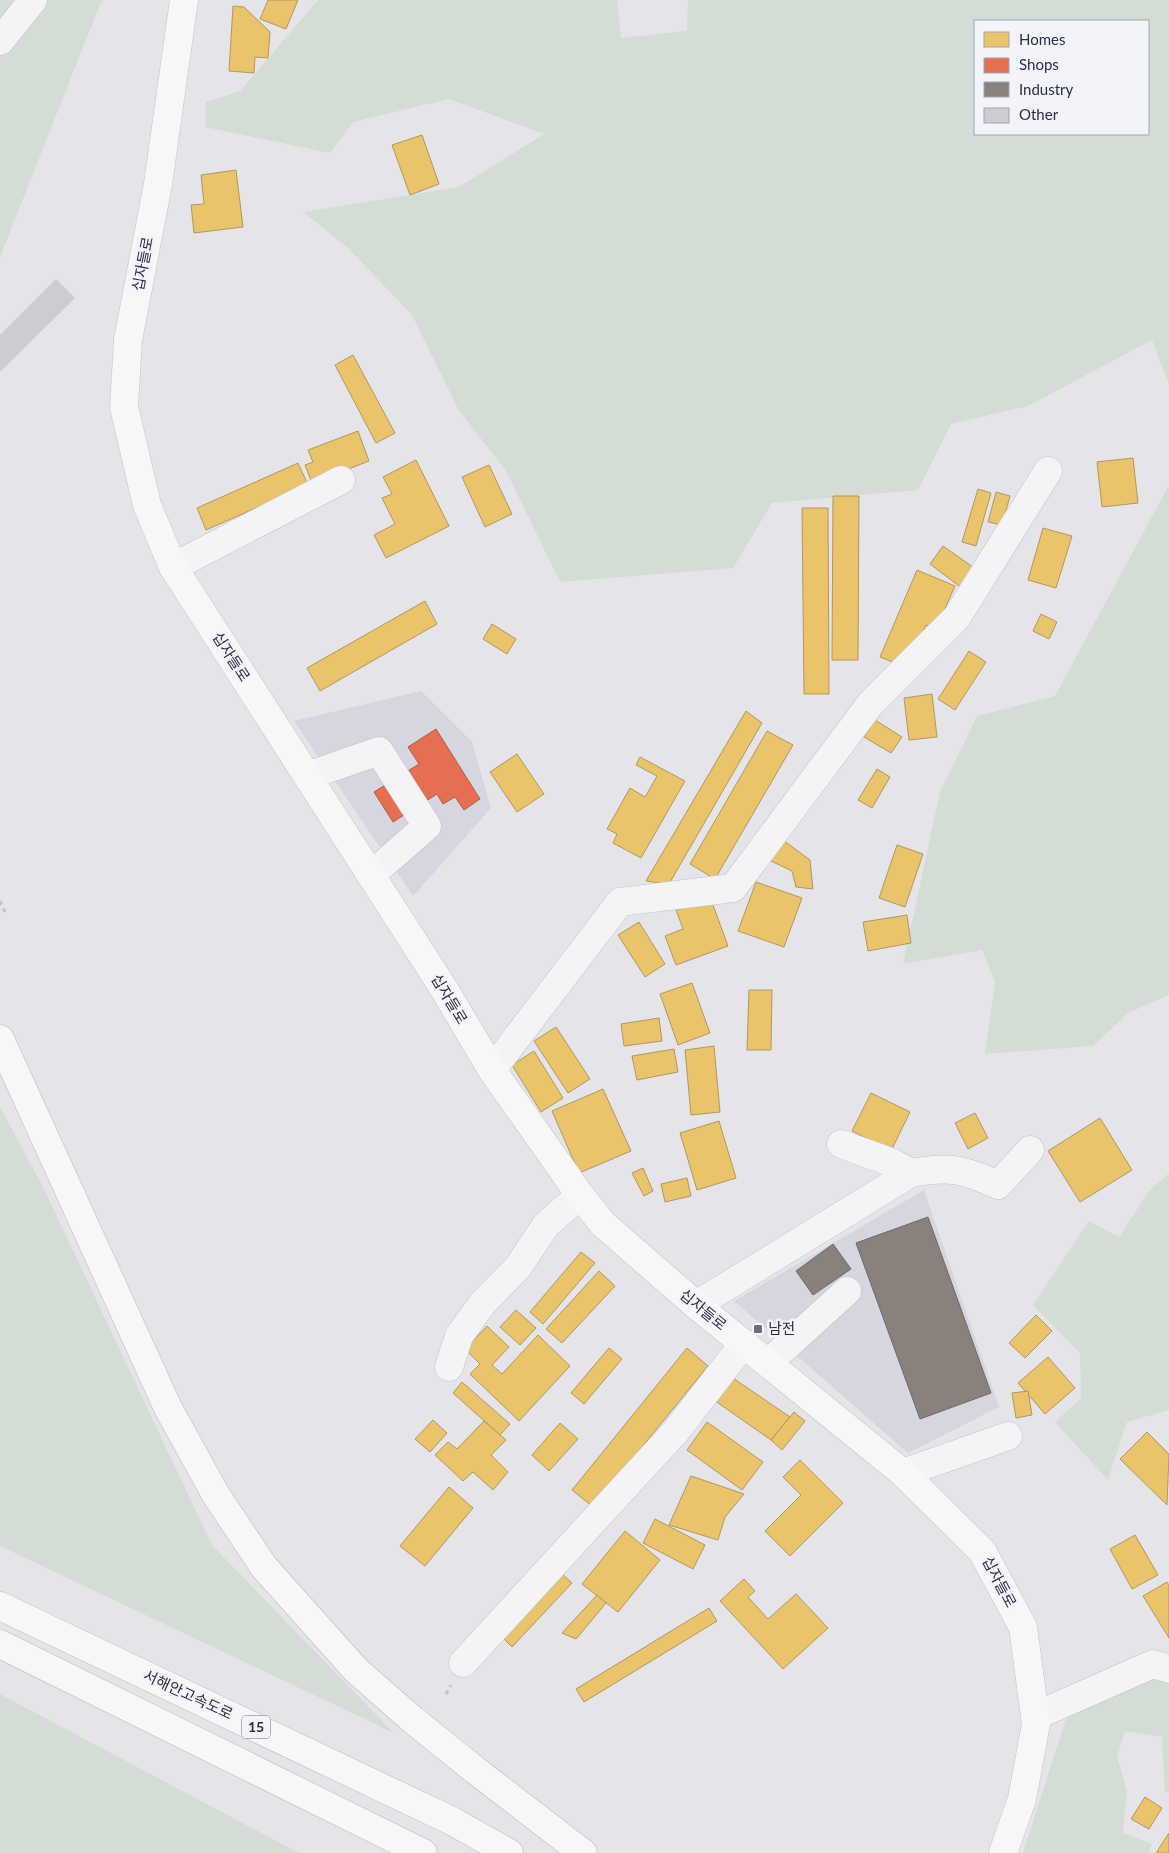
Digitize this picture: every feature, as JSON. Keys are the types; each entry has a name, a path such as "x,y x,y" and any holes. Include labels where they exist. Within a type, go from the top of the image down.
{"main road":[{"name":"십자들로","path":"184,0 158,184 128,340 124,406 147,505 173,567 444,989 492,1070 580,1195 603,1224 696,1305 903,1473 982,1551 1023,1627 1036,1724 1022,1799 1003,1853"},
{"path":"0,1039 168,1408 216,1495 264,1567 356,1670 467,1764 583,1853"},
{"name":"서해안고속도로","path":"0,1606 443,1817 509,1853"},
{"name":"15","path":"0,1644 422,1853"}],"street":[{"path":"0,41 33,0"},
{"path":"492,1070 620,902 733,888 871,703 957,617 1048,471"},
{"path":"173,567 341,480"},
{"path":"307,776 379,751 427,826 371,875"},
{"path":"841,1144 893,1163 911,1173"},
{"path":"696,1305 911,1173 940,1168 968,1171 998,1185 1030,1150"},
{"path":"449,1367 459,1336 482,1304 518,1267 546,1225 580,1195"},
{"path":"768,1362 847,1291"},
{"path":"463,1663 677,1430 744,1343"},
{"path":"903,1473 1008,1436"},
{"path":"1035,1716 1164,1662"}],"path":[{"path":"0,902 6,914"}],"shaded area":[{"path":"0,0 104,0 101,2 0,257"},
{"path":"318,0 617,0 621,38 687,31 688,0 1169,0 1169,385 1152,340 1028,406 951,424 918,490 772,503 733,568 560,582 506,471 458,409 412,315 348,248 303,212 459,187 544,134 449,99 353,122 330,153 205,127 206,102 240,91"},
{"path":"1169,485 1169,995 1128,1013 1093,1046 985,1054 995,982 982,950 903,964 940,792 977,716 1055,696"},
{"path":"421,691 472,742 491,808 413,896 294,721"},
{"path":"0,1107 43,1187 212,1545 394,1733 0,1546"},
{"path":"1169,1173 1169,1410 1127,1422 1108,1480 1055,1422 1081,1398 1080,1353 1033,1305 1089,1221 1119,1237 1149,1191"},
{"path":"924,1190 999,1407 908,1453 734,1301"},
{"path":"1157,1675 1169,1679 1169,1791 1165,1793 1162,1737 1125,1731 1117,1757 1127,1791 1123,1833 1152,1844 1149,1853 1023,1853 1068,1712"},
{"path":"0,1694 299,1853 0,1853"}],"building: Homes":[{"path":"268,0 298,0 286,29 260,19"},
{"path":"233,6 244,7 270,32 268,58 255,57 254,73 229,71"},
{"path":"422,135 439,184 410,195 392,145"},
{"path":"236,170 243,227 194,233 191,205 204,204 201,175"},
{"path":"353,355 395,433 376,443 335,365"},
{"path":"358,431 369,461 312,483 305,465 313,462 308,450"},
{"path":"1133,458 1138,503 1102,507 1097,462"},
{"path":"416,460 449,526 386,558 374,535 395,524 382,498 392,494 383,477"},
{"path":"298,463 308,485 206,530 197,508"},
{"path":"489,465 512,514 485,527 462,477"},
{"path":"978,489 991,493 976,546 962,542"},
{"path":"996,492 1010,496 1002,525 988,522"},
{"path":"833,496 859,496 858,660 832,660"},
{"path":"802,508 828,508 829,694 804,694"},
{"path":"1043,528 1072,536 1056,588 1028,580"},
{"path":"943,546 977,570 963,589 930,564"},
{"path":"917,570 955,586 936,629 926,625 916,647 895,663 880,657"},
{"path":"425,601 437,624 320,691 307,668"},
{"path":"1041,614 1057,622 1049,639 1033,631"},
{"path":"492,624 516,639 507,654 483,639"},
{"path":"969,651 986,662 955,710 938,699"},
{"path":"932,694 937,737 909,740 904,698"},
{"path":"746,711 762,723 669,884 646,881"},
{"path":"875,720 902,737 891,753 864,737"},
{"path":"767,731 793,745 715,879 690,864"},
{"path":"517,754 544,794 517,812 490,772"},
{"path":"640,757 685,781 641,858 613,843 617,834 607,829 630,788 645,797 657,776 636,765"},
{"path":"877,769 890,777 872,808 858,800"},
{"path":"783,840 810,860 813,889 796,887 792,871 769,860"},
{"path":"897,845 923,854 905,907 879,898"},
{"path":"756,882 802,898 784,947 738,931"},
{"path":"710,897 728,946 676,965 665,936 683,929 676,910"},
{"path":"907,915 911,943 868,951 863,922"},
{"path":"639,922 665,964 645,977 618,935"},
{"path":"692,983 710,1033 678,1045 660,994"},
{"path":"749,990 772,990 771,1050 747,1050"},
{"path":"659,1018 662,1041 624,1046 621,1024"},
{"path":"556,1027 590,1079 568,1093 534,1041"},
{"path":"714,1046 720,1112 691,1115 685,1050"},
{"path":"674,1049 678,1072 637,1080 632,1056"},
{"path":"534,1051 563,1098 541,1112 512,1065"},
{"path":"603,1089 631,1151 579,1173 552,1111"},
{"path":"871,1093 910,1112 891,1151 852,1131"},
{"path":"975,1113 988,1138 968,1149 955,1123"},
{"path":"1100,1118 1132,1170 1080,1202 1048,1151"},
{"path":"719,1121 736,1178 697,1190 680,1133"},
{"path":"643,1168 653,1191 644,1196 632,1173"},
{"path":"687,1178 691,1196 665,1202 661,1184"},
{"path":"581,1252 595,1263 543,1324 530,1312"},
{"path":"599,1271 615,1286 562,1343 546,1329"},
{"path":"516,1310 536,1328 520,1345 500,1327"},
{"path":"1036,1315 1052,1331 1025,1358 1009,1343"},
{"path":"487,1326 509,1347 492,1365 502,1374 538,1335 570,1366 519,1421 470,1374 480,1364 465,1349"},
{"path":"609,1348 622,1359 584,1404 571,1393"},
{"path":"687,1348 708,1366 593,1507 572,1490"},
{"path":"1048,1357 1075,1388 1045,1414 1018,1383"},
{"path":"727,1374 790,1417 771,1440 711,1398"},
{"path":"462,1382 510,1424 500,1435 453,1393"},
{"path":"1028,1391 1032,1415 1016,1418 1012,1393"},
{"path":"794,1412 805,1421 782,1450 771,1440"},
{"path":"433,1420 447,1433 430,1452 415,1439"},
{"path":"484,1421 506,1440 491,1455 508,1472 493,1490 473,1472 463,1481 435,1455 448,1442 457,1449"},
{"path":"707,1422 763,1462 742,1490 687,1450"},
{"path":"560,1423 578,1439 549,1471 532,1455"},
{"path":"1147,1432 1169,1454 1167,1505 1120,1459"},
{"path":"800,1460 843,1503 790,1556 765,1531 801,1495 783,1477"},
{"path":"691,1476 744,1494 725,1517 718,1540 669,1525"},
{"path":"449,1487 473,1508 425,1566 400,1546"},
{"path":"655,1519 705,1545 693,1569 643,1543"},
{"path":"625,1531 660,1560 618,1612 582,1584"},
{"path":"1135,1535 1158,1575 1132,1589 1110,1549"},
{"path":"558,1570 572,1583 512,1647 499,1634"},
{"path":"744,1579 755,1591 748,1597 768,1619 796,1594 828,1628 783,1669 720,1601"},
{"path":"1167,1582 1169,1585 1169,1638 1143,1596"},
{"path":"597,1595 606,1603 576,1639 562,1633"},
{"path":"709,1608 717,1621 584,1702 576,1689"},
{"path":"1145,1797 1162,1808 1149,1829 1131,1819"},
{"path":"1169,1833 1169,1853 1156,1853"}],"building: Shops":[{"path":"436,729 480,799 464,810 455,797 443,804 437,794 393,822 374,792 419,764 408,747"}],"building: Industry":[{"path":"928,1217 991,1393 920,1419 856,1243"},
{"path":"833,1244 851,1269 813,1295 796,1271"}],"building: Other":[{"path":"56,279 75,298 0,372 0,335"}],"place":[{"name":"남전","path":"758,1329"}]}
